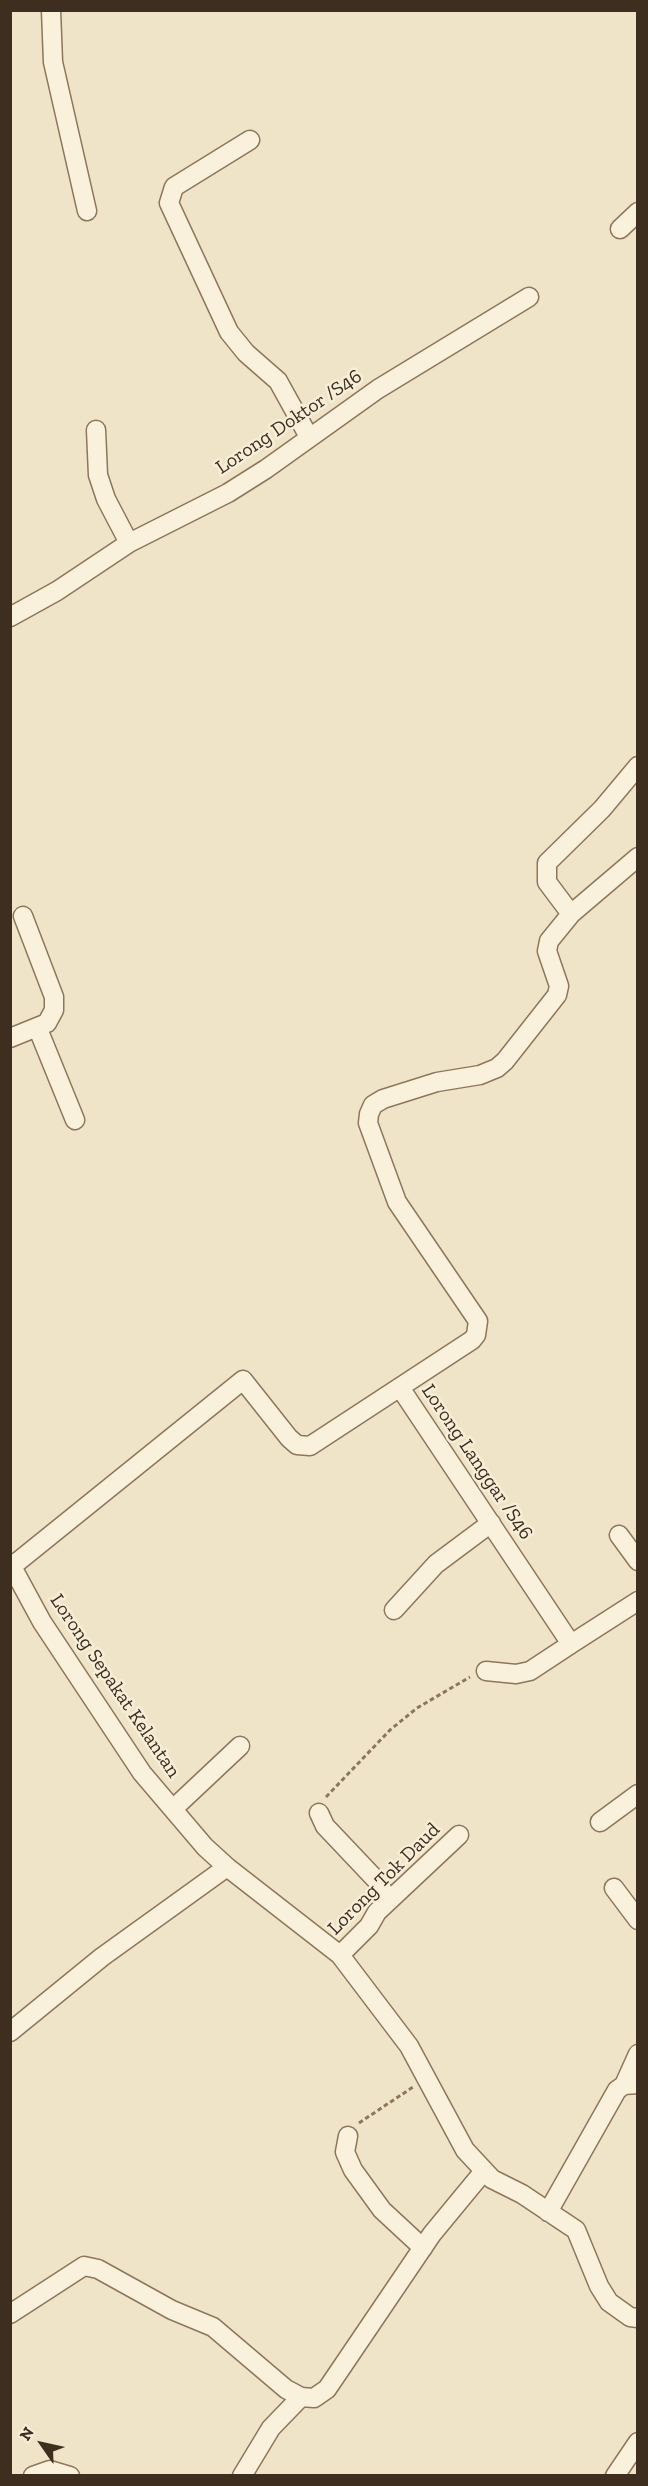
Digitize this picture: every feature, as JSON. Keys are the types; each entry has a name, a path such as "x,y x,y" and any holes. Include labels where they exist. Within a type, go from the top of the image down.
{"street":[{"path":"51,10 53,62 87,211"},
{"path":"250,140 174,187 169,203 229,333 278,381 309,437"},
{"path":"620,230 638,212"},
{"name":"Lorong Doktor /S46","path":"10,617 57,591 129,543 228,493 378,389 529,297"},
{"path":"96,430 98,475 106,499 129,543"},
{"path":"571,914 547,882 547,863 602,809 638,766"},
{"path":"401,1389 472,1340 476,1335 478,1321 397,1202 368,1123 373,1105 383,1099 437,1082 480,1075 497,1068 505,1061 557,995 559,986 548,946 571,914 638,857"},
{"path":"10,1038 38,1029 47,1023 54,1010 54,997 22,916"},
{"path":"38,1029 75,1120"},
{"name":"Lorong Langgar /S46","path":"11,1566 243,1380 289,1438 297,1445 310,1446 401,1389 572,1644"},
{"path":"394,1610 436,1564 491,1523"},
{"path":"619,1535 638,1561"},
{"name":"Lorong Sepakat Kelantan","path":"11,1566 42,1622 142,1773 227,1867 340,1955 409,2046 465,2150 492,2179 576,2230 598,2286 609,2302 630,2317 638,2318"},
{"path":"486,1671 516,1674 530,1671 638,1601"},
{"path":"173,1809 240,1746"},
{"path":"600,1822 638,1794"},
{"path":"319,1813 325,1826 379,1883 388,1901"},
{"name":"Lorong Tok Daud","path":"340,1955 388,1901 459,1835"},
{"path":"10,2032 102,1957 227,1867"},
{"path":"614,1888 638,1920"},
{"path":"548,2211 617,2090 631,2085 638,2054"},
{"path":"348,2136 345,2152 353,2170 382,2210 423,2247"},
{"path":"10,2314 84,2266 98,2269 172,2310 213,2326 286,2389 301,2397 314,2398 327,2389 423,2247 484,2171"},
{"path":"242,2475 271,2428 301,2397"},
{"path":"615,2475 638,2442"},
{"path":"33,2475 50,2470 70,2475"}],"path":[{"path":"319,1813 323,1800 390,1731 417,1708 486,1671"},
{"path":"348,2136 360,2122 426,2079"}]}
